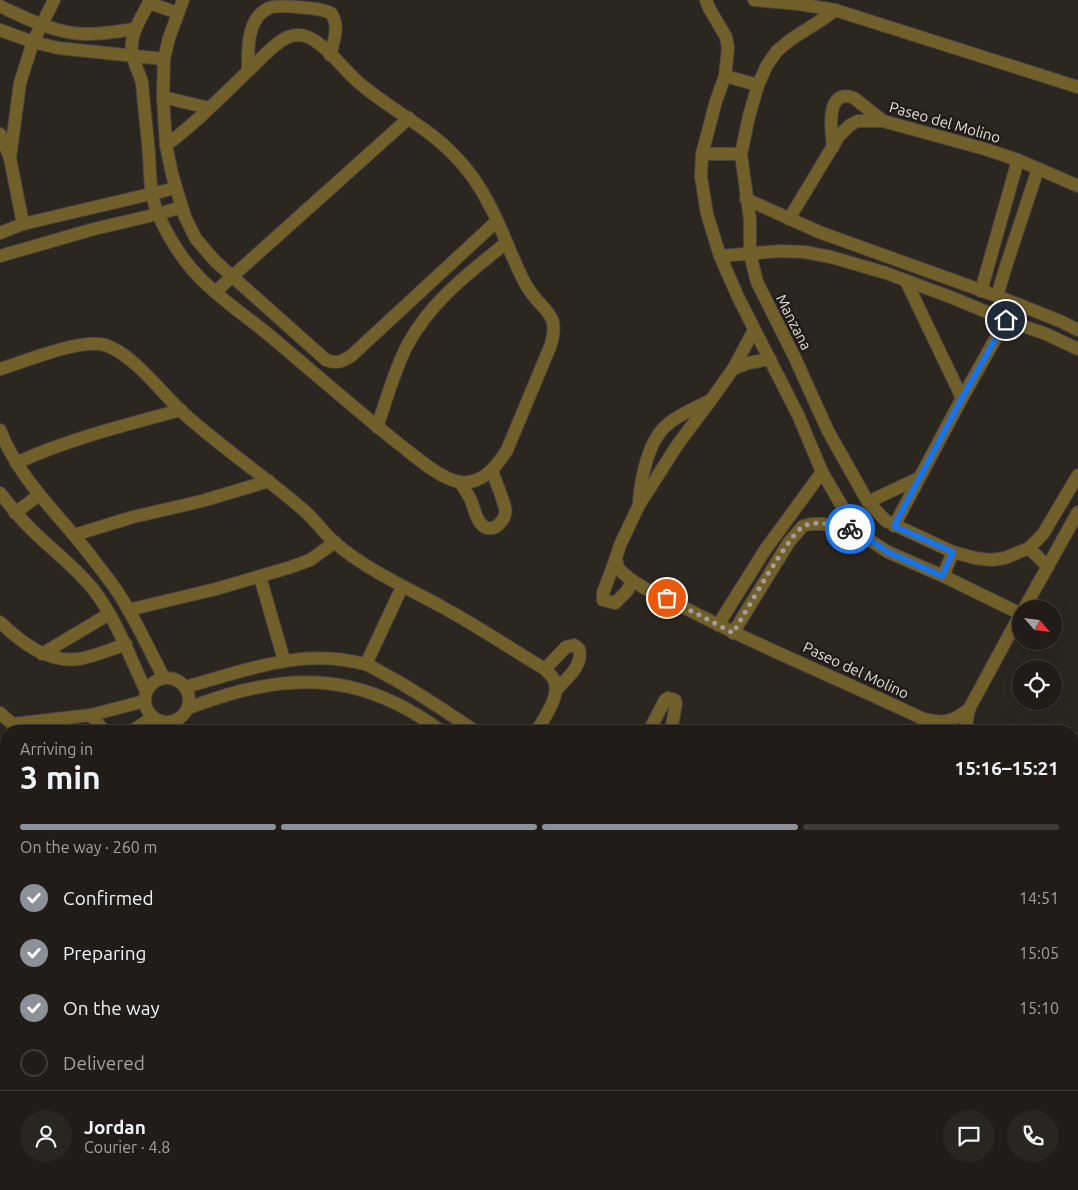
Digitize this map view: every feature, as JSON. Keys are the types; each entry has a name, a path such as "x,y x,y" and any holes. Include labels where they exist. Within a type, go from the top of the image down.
{"street":[{"path":"10,158 20,83 33,42 54,0"},
{"path":"184,0 178,13 164,59 163,97 166,145 182,207 196,239 215,261 326,360 334,363 341,362 351,356 497,220"},
{"path":"706,0 726,37 728,48 725,76 716,101 702,154 701,177 707,214 720,256 738,297 799,417 822,472 856,530"},
{"path":"754,0 835,5 1078,87"},
{"path":"166,145 186,130 287,37 297,35 312,39 364,87 432,134 453,154 470,175 490,206 527,286 536,300 551,316 555,324 554,334 507,450 492,471 472,481 460,482 436,471 377,426 215,292 198,276 179,252 158,214 152,195 142,83 133,56 132,41 135,29 150,1 178,13"},
{"name":"Manzana","path":"835,5 826,17 790,40 777,51 767,65 758,85 749,116 742,154 750,220 750,254 756,282 795,358 816,408 868,502 886,521 953,552 975,558 991,560 1024,551"},
{"path":"0,6 64,31 87,34 135,29"},
{"path":"248,71 249,38 258,17 269,8 284,6 311,8 331,13 335,18 336,29 330,54"},
{"path":"0,30 33,42 58,48 164,59"},
{"path":"725,76 758,85"},
{"path":"833,147 832,109 842,97 849,96 854,98 883,120"},
{"path":"163,97 209,108"},
{"path":"215,292 409,118"},
{"name":"Paseo del Molino","path":"790,219 844,131 858,121 883,120 985,149 1018,160 1078,186"},
{"path":"0,134 10,158 23,224"},
{"path":"702,154 742,154"},
{"path":"981,291 1018,160"},
{"path":"997,296 1038,170"},
{"path":"0,233 23,224 176,188"},
{"path":"720,256 781,251 804,252 831,257 906,281 1074,347 1078,331 1060,320 819,232 746,199"},
{"path":"0,256 94,229 182,207"},
{"path":"377,426 408,344 425,317 461,279 506,243"},
{"path":"930,290 935,274"},
{"path":"906,281 962,398"},
{"path":"894,526 1006,320"},
{"path":"616,558 618,568 632,581 627,590 615,603 603,600 602,596 620,545 639,505 678,444 732,369 754,330"},
{"path":"0,369 81,344 95,342 116,350 218,443 269,480 303,509 335,542 402,587 444,608 545,669 554,680 556,690 554,700 540,725"},
{"path":"732,369 770,358"},
{"path":"639,505 641,480 657,438 667,424 711,400"},
{"path":"799,417 816,408"},
{"path":"16,463 51,447 181,410"},
{"path":"0,430 16,463 29,484 74,535 113,586 164,678"},
{"path":"460,482 471,501 480,523 484,526 494,527 499,525 505,518 505,508 492,471"},
{"path":"718,625 765,550 822,472"},
{"path":"1048,567 1024,551 1043,534 1078,474"},
{"path":"868,502 919,478"},
{"path":"74,535 133,517 202,501 269,480"},
{"path":"0,493 15,513 94,591 126,644 146,696 146,707 153,717 179,725 188,708 189,700 185,687 179,681 172,678 164,678 153,682 146,696 91,715 34,725"},
{"path":"15,513 39,496"},
{"path":"792,512 803,526"},
{"path":"1029,600 1078,512"},
{"path":"733,633 789,542 803,526 812,524 856,530 888,552 1012,609"},
{"path":"128,610 260,577 310,560 335,542"},
{"path":"942,576 953,552"},
{"path":"260,577 284,660"},
{"name":"Paseo del Molino","path":"632,581 733,633 921,718 936,722 947,721 956,719 969,709"},
{"path":"366,664 402,587"},
{"path":"42,654 109,614"},
{"path":"0,622 18,640 42,654 55,658 77,660 126,644"},
{"path":"966,725 969,709 1012,630"},
{"path":"545,669 566,647 574,645 579,649 580,658 577,665 556,690"},
{"path":"185,687 284,660 306,657 328,658 366,664 411,688 465,725"},
{"path":"188,708 249,689 283,683 312,682 339,684 376,694 407,709 430,725"},
{"path":"652,725 665,700 668,698 675,700 676,703 672,725"},
{"path":"0,713 14,725"},
{"path":"91,715 99,725"},
{"path":"141,725 153,717"},
{"path":"921,718 926,725"}],"way so far":[{"path":"667,598 733,633 789,542 803,526 823,524 850,529"}],"route":[{"path":"850,529 856,530 888,552 942,576 953,552 894,526 1006,320"}]}
